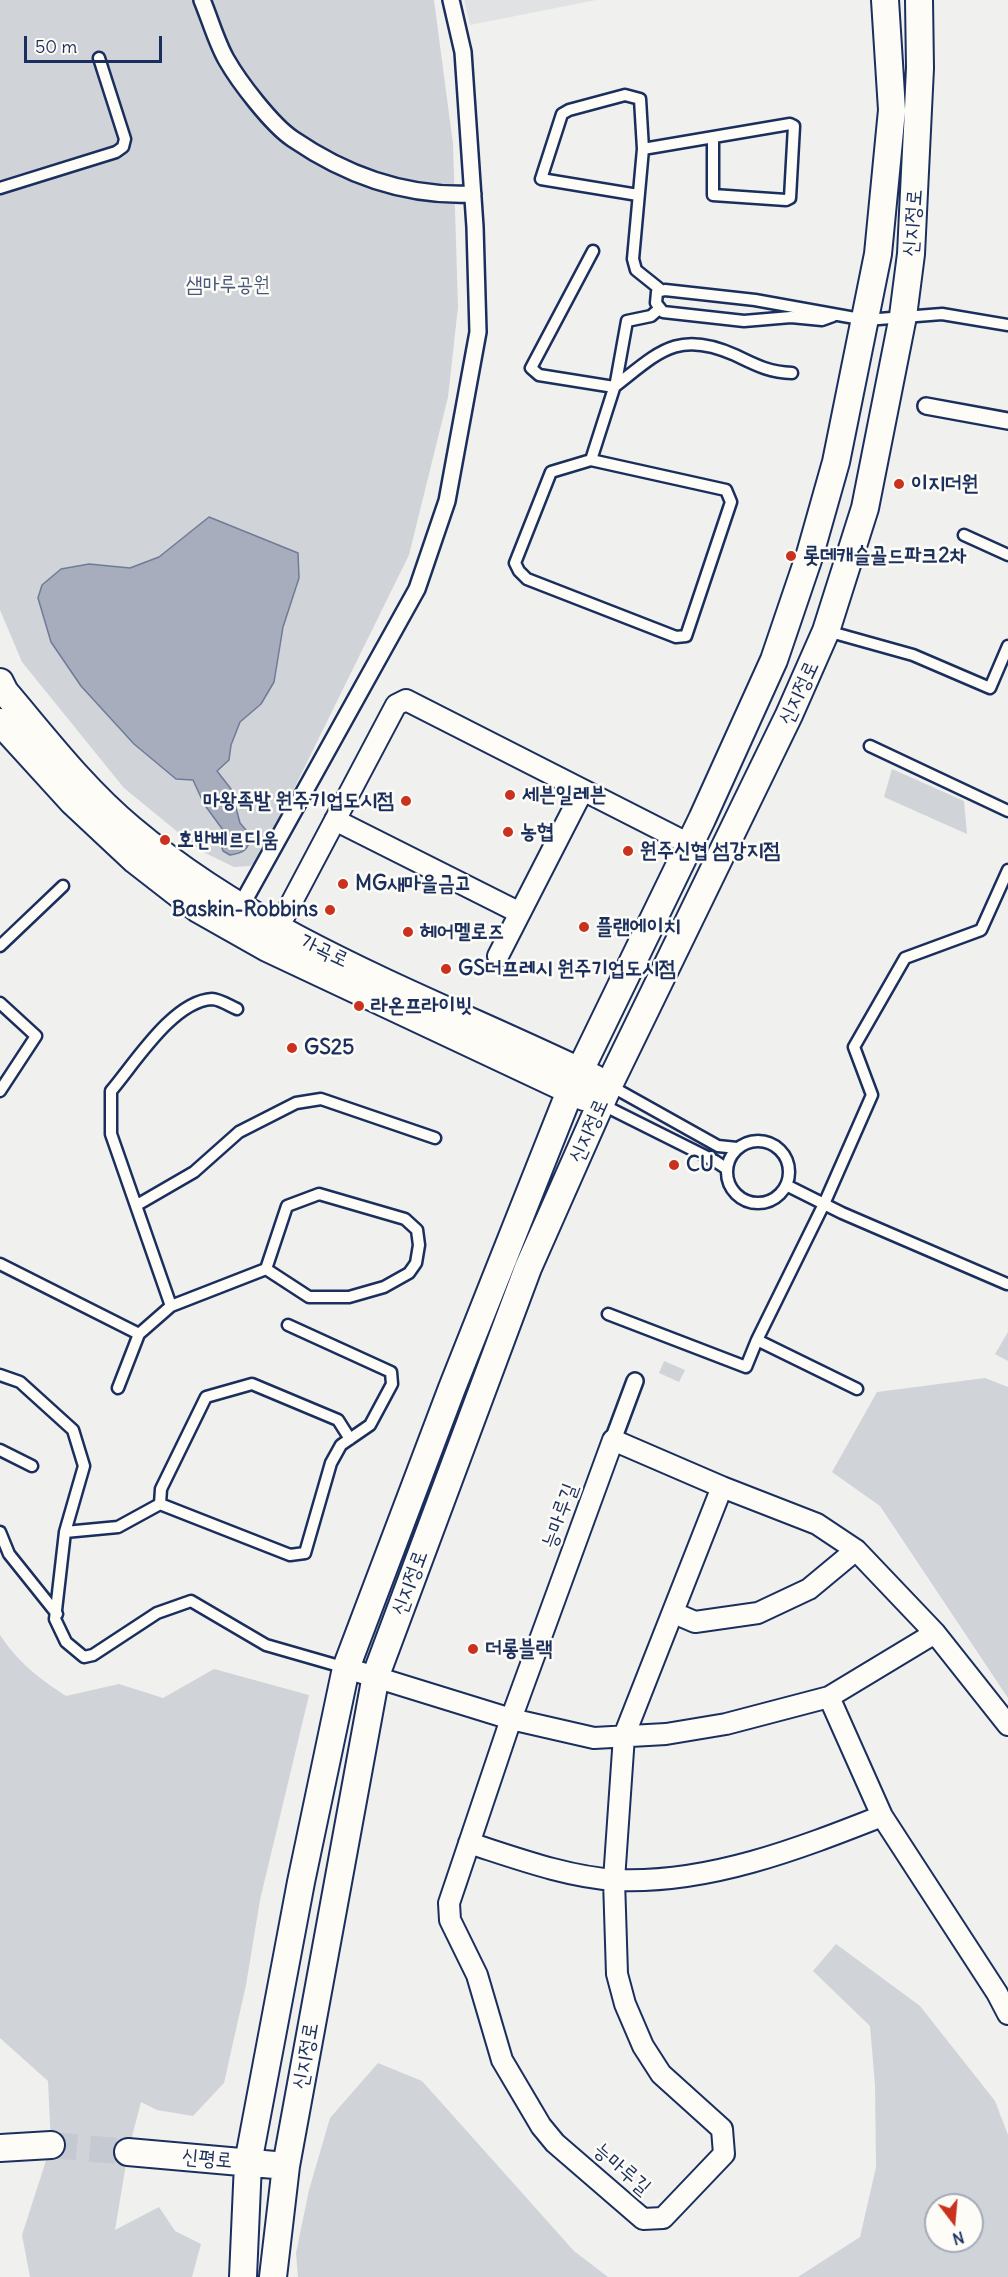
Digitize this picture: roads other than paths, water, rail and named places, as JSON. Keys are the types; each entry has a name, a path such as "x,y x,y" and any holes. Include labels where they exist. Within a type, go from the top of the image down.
{"street":[{"path":"202,0 226,59 254,99 292,139 375,183 423,192 473,194"},
{"path":"247,895 417,589 447,501 478,332 473,194 462,42 451,0"},
{"name":"신지정로","path":"243,2277 248,2163 301,1882 346,1668 452,1388 575,1081 774,660 810,554 836,462 866,320 885,197 892,110 885,0"},
{"name":"신지정로","path":"273,2277 286,2166 376,1675 528,1268 605,1094 789,715 826,631 866,508 903,316 916,183 920,68 919,0"},
{"path":"926,406 1008,421"},
{"name":"가곡로","path":"0,682 5,692 92,794 130,829 272,939"},
{"path":"272,939 396,705 406,700 689,844"},
{"name":"가곡로","path":"0,722 72,801 135,860 198,909 272,939 605,1094"},
{"path":"498,956 583,790"},
{"path":"335,820 520,913"},
{"path":"635,1381 614,1440 722,1487 817,1524 856,1550 935,1633 1008,1725"},
{"name":"능마루길","path":"614,1440 512,1719 449,1903 450,1920 477,1975 501,2060 548,2136 643,2219 663,2218 724,2154 722,2129 661,2073 643,2046 631,2019 617,1974 614,1880 624,1736 722,1487"},
{"path":"674,1613 695,1622 758,1613 809,1589 856,1550"},
{"path":"346,1668 376,1675 512,1719 594,1738 666,1734 726,1724 829,1697 935,1633"},
{"path":"829,1697 882,1816 1003,1990 1008,2014"},
{"path":"469,1843 541,1866 614,1880 660,1880 751,1861 798,1848 882,1816"},
{"path":"0,2148 51,2145"},
{"name":"신평로","path":"128,2152 286,2166"}],"lane":[{"path":"0,188 116,152 123,147 125,139 99,57"},
{"path":"638,195 541,179 562,114 569,110 633,95 640,99 644,149 633,259 636,270 661,290 755,300 790,308 826,311 833,316"},
{"path":"644,149 790,124 794,126 790,198 786,200 713,195 713,138"},
{"path":"593,251 531,368 539,375 614,387 657,353 681,343 710,346 770,372 792,373"},
{"path":"658,309 657,292 661,290"},
{"path":"658,309 744,321 822,320 833,316 866,320 942,314 1008,325"},
{"path":"591,460 614,387 627,321 651,316 658,309"},
{"path":"591,460 726,490 731,502 686,636 676,637 665,633 527,579 519,571 515,562 551,472 591,460"},
{"path":"964,535 1008,555"},
{"path":"826,631 913,655 990,688 1008,646"},
{"path":"870,746 1008,811"},
{"path":"608,1314 746,1367 824,1204 872,1095 854,1047 905,958 981,930 1008,870"},
{"path":"0,946 63,886"},
{"path":"171,1306 111,1134 111,1091 178,1012 194,1003 214,999 237,1009"},
{"path":"0,1004 36,1036 0,1090"},
{"path":"605,1094 718,1146 737,1149 756,1141 776,1147 788,1164 786,1185 772,1199 753,1202 736,1194 730,1187 728,1162 737,1149"},
{"path":"605,1094 727,1169"},
{"path":"137,1205 194,1172 239,1132 296,1103 321,1099 435,1138"},
{"path":"786,1185 824,1204 1008,1284"},
{"path":"319,1194 405,1219 417,1230 419,1245 416,1263 409,1273 384,1287 349,1297 309,1297 266,1269 287,1206 319,1194"},
{"path":"0,1264 139,1334"},
{"path":"118,1388 139,1334 171,1306 266,1269"},
{"path":"160,1504 290,1555 305,1552 331,1463 341,1445 370,1425 392,1384 391,1372 288,1325"},
{"path":"757,1340 856,1389"},
{"path":"0,1375 20,1382 73,1430 84,1466 65,1532 55,1619 66,1642 84,1658 93,1655 157,1613 191,1601 266,1645 346,1668"},
{"path":"160,1504 161,1489 206,1396 252,1384 338,1420 350,1439"},
{"path":"0,1450 32,1466"},
{"path":"65,1532 118,1527 160,1504"},
{"path":"0,1532 9,1554 57,1614"}],"water":[{"path":"209,517 298,553 299,578 283,627 274,682 261,704 240,722 231,745 229,760 217,771 231,789 240,823 251,836 245,850 230,855 223,851 219,839 223,830 204,804 193,780 176,779 134,744 81,686 51,642 38,598 42,585 61,569 89,564 130,568 159,557"}],"tunnel":[{"path":"51,2145 128,2152"}],"place":[{"name":"이지더원","path":"899,484"},
{"name":"롯데캐슬골드파크2차","path":"791,556"},
{"name":"세븐일레븐","path":"510,795"},
{"name":"마왕족발 원주기업도시점","path":"406,801"},
{"name":"농협","path":"508,832"},
{"name":"호반베르디움","path":"165,840"},
{"name":"원주신협 섬강지점","path":"628,851"},
{"name":"MG새마을금고","path":"343,884"},
{"name":"Baskin-Robbins","path":"330,910"},
{"name":"플랜에이치","path":"584,927"},
{"name":"헤어멜로즈","path":"408,932"},
{"name":"GS더프레시 원주기업도시점","path":"446,969"},
{"name":"라온프라이빗","path":"359,1006"},
{"name":"GS25","path":"292,1048"},
{"name":"CU","path":"674,1165"},
{"name":"더롱블랙","path":"473,1649"}],"park label":[{"name":"샘마루공원","path":"228,285"}]}
